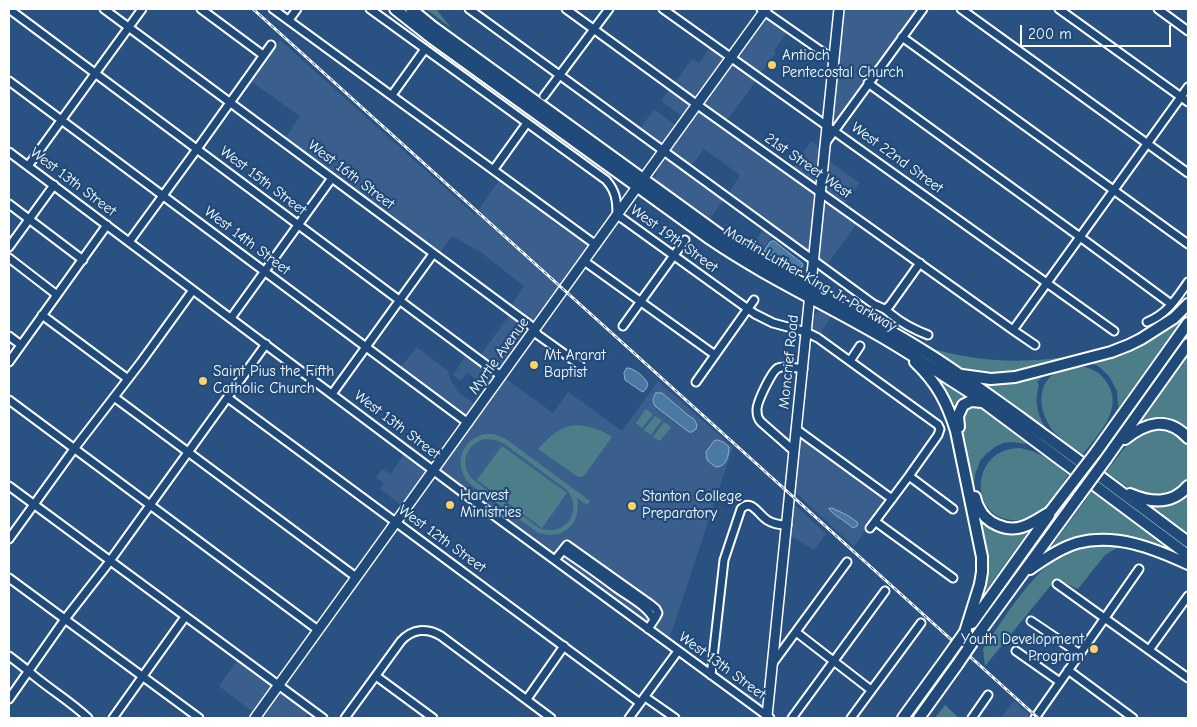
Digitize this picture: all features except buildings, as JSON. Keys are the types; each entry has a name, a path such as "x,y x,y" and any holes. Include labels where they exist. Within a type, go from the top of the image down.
{"highway":[{"name":"Martin Luther King Jr. Parkway","path":"394,9 433,39 640,183 810,293 971,393 983,397 1103,479 1188,542"},
{"name":"Martin Luther King Jr. Parkway","path":"412,9 640,183"},
{"name":"Martin Luther King Jr. Parkway","path":"810,293 904,338 959,374 983,397 1073,470 1188,555"},
{"path":"959,374 991,379 1015,377 1111,352 1141,340 1174,318 1188,304"},
{"path":"903,718 1188,323"},
{"path":"880,336 907,355 930,378 942,396 951,416 982,557 980,584 965,632"},
{"path":"919,718 1188,344"},
{"path":"951,416 958,403 971,393"},
{"path":"983,397 975,401 966,402 958,416 958,423 978,507 991,522 1011,528 1022,527 1050,512"},
{"path":"1116,445 1140,428 1156,423 1173,427 1188,438"},
{"path":"1103,479 1136,496 1156,501 1174,498 1180,495 1188,486"},
{"path":"1023,574 1059,550 1076,543 1106,539 1120,540 1150,549 1188,564"},
{"path":"1169,540 1188,548"}],"main road":[{"name":"Myrtle Avenue","path":"255,718 764,9"},
{"name":"Moncrief Road","path":"768,718 802,369 826,141 830,128 839,9"}],"street":[{"name":"West 15th Street","path":"9,9 501,376"},
{"name":"West 16th Street","path":"104,9 530,325 534,331 580,365"},
{"path":"28,166 142,9"},
{"path":"201,9 264,56"},
{"path":"273,9 596,245"},
{"path":"289,20 297,9"},
{"name":"West 19th Street","path":"370,9 606,180 616,197 617,215 747,309 773,323 806,332 818,338 935,423 940,429 938,435 909,476"},
{"path":"469,9 872,303 886,309 901,322 918,332 928,335"},
{"name":"21st Street West","path":"566,9 1035,345"},
{"path":"544,96 609,9"},
{"name":"West 22nd Street","path":"663,9 1114,331"},
{"path":"764,9 834,60"},
{"path":"830,128 868,83 922,9"},
{"path":"961,9 1188,173"},
{"path":"1060,9 1188,102"},
{"path":"1158,9 1188,31"},
{"path":"902,37 1188,244"},
{"path":"129,242 271,45"},
{"path":"392,95 425,49"},
{"name":"West 14th Street","path":"9,80 468,422"},
{"path":"868,83 1172,304"},
{"path":"1013,330 1188,87"},
{"path":"494,169 527,123"},
{"name":"West 13th Street","path":"9,152 768,718"},
{"path":"231,318 332,178"},
{"path":"9,247 54,185"},
{"path":"9,204 83,260"},
{"path":"9,362 108,225"},
{"path":"623,326 685,240"},
{"path":"332,394 434,254"},
{"path":"9,258 57,295"},
{"path":"584,261 715,355"},
{"path":"886,309 920,263"},
{"path":"1147,322 1161,315 1172,304 1188,282"},
{"path":"9,537 193,290"},
{"path":"696,382 754,300"},
{"path":"42,315 128,379"},
{"path":"9,336 21,345"},
{"path":"9,699 65,619 110,561 266,344"},
{"path":"850,361 860,346"},
{"path":"794,452 761,422 756,410 776,369 782,367 802,369"},
{"path":"114,397 356,577"},
{"name":"West 12th Street","path":"228,398 564,646 643,700 674,718"},
{"path":"9,400 318,630"},
{"path":"796,429 892,499"},
{"path":"953,509 909,476 873,525 953,578"},
{"path":"9,486 185,618 323,718"},
{"path":"711,675 724,560 742,506 751,505 771,522 787,525"},
{"path":"554,560 567,545 650,604 658,613 648,629"},
{"path":"773,664 847,562"},
{"path":"1035,718 1139,569"},
{"path":"9,578 199,718"},
{"path":"1057,584 1188,678"},
{"path":"792,718 885,591"},
{"path":"1149,650 1188,596"},
{"path":"113,718 185,618"},
{"path":"1032,621 1080,654"},
{"path":"851,718 921,623"},
{"path":"345,718 401,641 416,631 430,631 442,636 551,718"},
{"path":"796,632 871,690"},
{"path":"527,699 564,646"},
{"path":"629,718 678,650"},
{"path":"1016,651 1060,682"},
{"path":"9,656 74,705 88,718"},
{"path":"1068,670 1133,718"},
{"path":"376,676 433,718"},
{"path":"972,718 988,695"}],"shaded area":[{"path":"844,9 912,9 916,12 832,127"},
{"path":"770,10 791,26 774,51 776,53 722,127 789,174 811,141 820,148 810,254 777,230 760,253 750,248 768,224 728,194 709,220 658,184 655,178 656,173 695,114","holes":["704,149 740,175 728,194 691,166"]},
{"path":"280,40 475,215 500,179 590,244 488,387 467,373 461,381 453,375 470,349 480,356 510,314 507,312 524,286 479,251 452,236 438,255 285,139 300,116 252,82"},
{"path":"714,42 729,52 682,116 661,101 692,59 699,63"},
{"path":"654,109 675,125 660,145 639,130"},
{"path":"829,161 860,183 840,209 858,222 826,266 818,258"},
{"path":"774,241 803,264 802,267 796,269 780,257 778,260 764,251 770,242"},
{"path":"820,311 832,315 820,334 811,328 813,316"},
{"path":"417,347 449,372 450,379 458,392 475,404 466,417 400,368"},
{"path":"627,368 637,372 647,381 648,384 643,392 625,380 624,373"},
{"path":"505,378 553,413 568,392 622,431 658,381 733,447 669,640 474,497 442,470 442,465"},
{"path":"656,393 662,393 694,419 697,425 696,429 689,432 655,406 653,399"},
{"path":"798,432 889,498 854,547 794,491"},
{"path":"718,440 729,447 725,462 717,467 707,460 706,452 714,441"},
{"path":"405,454 423,467 425,474 402,506 380,489 384,483 376,478 382,469 390,474"},
{"path":"792,502 826,534 814,550 789,535"},
{"path":"832,508 857,522 857,526 853,528 829,509"},
{"path":"238,660 272,686 253,712 219,686"},
{"path":"746,686 767,689 765,705 759,706 744,695"},
{"path":"281,690 310,712 305,718 260,718"},
{"path":"1014,701 1032,717 1001,718"}],"green space":[{"path":"426,9 436,9 451,28"},
{"path":"1188,307 1188,311 1119,407 1117,391 1109,376 1098,366 1088,362 1051,368 1037,382 1039,385 1037,392 1038,411 1050,434 953,364 924,346 975,358 1028,360 1055,358 1107,348 1135,338"},
{"path":"1188,354 1188,433 1159,419 1148,418 1147,423 1140,423"},
{"path":"1074,366 1087,368 1099,374 1111,390 1113,400 1108,419 1103,428 1083,454 1055,433 1045,417 1041,400 1042,391 1051,376 1062,369"},
{"path":"927,369 1037,448 1027,444 1003,443 986,454 980,461 975,475 975,494 989,516 1010,526 1037,519 977,603 984,577 960,435"},
{"path":"646,409 653,414 642,428 636,423"},
{"path":"655,416 662,420 651,435 644,430"},
{"path":"664,422 671,427 660,441 653,437"},
{"path":"576,425 595,428 612,437 584,476 578,477 538,449 559,430"},
{"path":"1167,428 1185,439 1188,444 1188,481 1180,490 1158,498 1135,492 1106,472 1129,442 1146,430"},
{"path":"485,434 494,434 506,439 590,501 587,505 577,498 578,507 573,523 562,532 554,535 537,532 469,483 464,476 461,468 462,454 465,447 477,437","holes":["485,439 503,443 567,490 572,498 573,506 569,521 564,526 548,530 539,528 472,479 468,473 465,461 469,450 478,441"]},
{"path":"502,446 567,493 542,528 477,480"},
{"path":"1020,448 1046,458 1068,475 1050,501 1037,514 1025,519 1011,520 997,515 987,507 982,495 981,482 984,469 992,459 1004,451"},
{"path":"1188,489 1188,535 1144,502"},
{"path":"1092,491 1185,557 1114,537 1044,557"},
{"path":"1100,544 1123,544 1105,555 1078,589 1056,579 985,666 983,649 1011,608 1045,567 1058,557 1074,550"},
{"path":"945,705 959,718 935,718"}],"railway":[{"path":"253,9 1038,718"}],"place":[{"name":"Antioch Pentecostal Church","path":"772,65"},
{"name":"Mt Ararat Baptist","path":"534,365"},
{"name":"Saint Pius the Fifth Catholic Church","path":"203,381"},
{"name":"Harvest Ministries","path":"450,505"},
{"name":"Stanton College Preparatory","path":"632,506"},
{"name":"Youth Development Program","path":"1094,649"}]}
